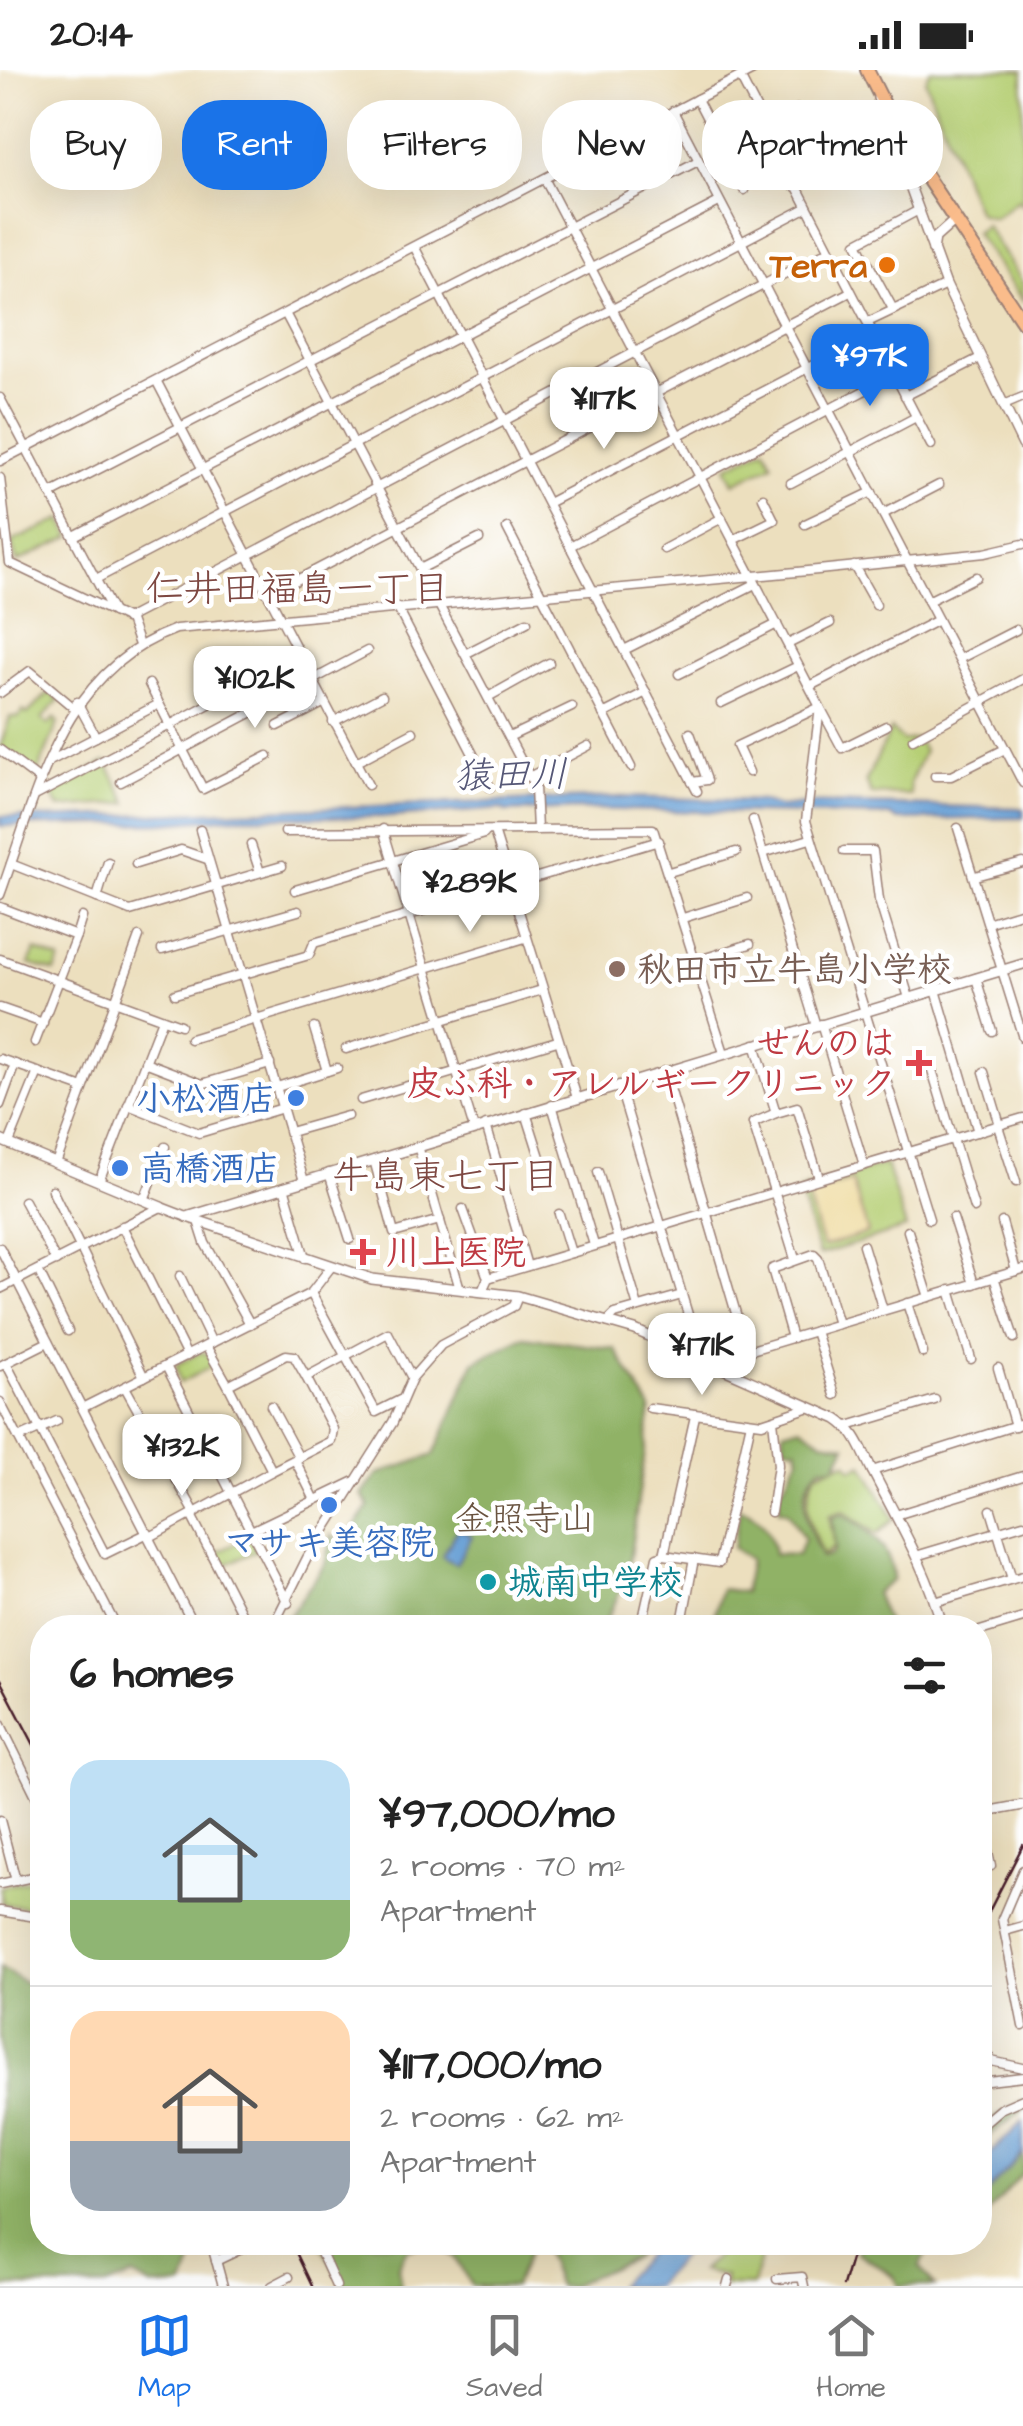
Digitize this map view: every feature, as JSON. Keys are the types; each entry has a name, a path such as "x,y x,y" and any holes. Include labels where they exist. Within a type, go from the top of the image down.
{"highway":[{"path":"868,70 954,221 1023,322"}],"street":[{"path":"682,107 753,70"},
{"path":"740,78 751,100"},
{"path":"876,90 879,100"},
{"path":"697,100 702,110"},
{"path":"682,129 1022,779"},
{"path":"52,493 698,161"},
{"path":"0,461 542,182"},
{"path":"550,190 842,748 886,726"},
{"path":"796,190 931,444"},
{"path":"909,190 946,285 1023,445"},
{"path":"74,536 719,202"},
{"path":"96,579 806,208"},
{"path":"893,310 857,243 917,212"},
{"path":"933,253 934,238 954,221"},
{"path":"415,248 694,787 707,780 690,733"},
{"path":"126,618 828,251"},
{"path":"868,322 946,285"},
{"path":"268,595 850,292"},
{"path":"286,315 529,777 537,794 537,830"},
{"path":"548,502 873,334"},
{"path":"905,396 980,358"},
{"path":"570,546 894,375"},
{"path":"157,382 368,786"},
{"path":"1004,405 1023,397"},
{"path":"0,398 113,612"},
{"path":"791,483 916,417"},
{"path":"0,478 10,564"},
{"path":"883,514 939,485"},
{"path":"805,524 872,492"},
{"path":"733,540 774,520 763,498"},
{"path":"664,550 722,518"},
{"path":"507,528 631,767"},
{"path":"420,569 479,539"},
{"path":"0,895 50,761 76,705 138,645 200,624 541,592 754,580 1023,544"},
{"path":"0,570 10,564"},
{"path":"10,564 126,618 138,645"},
{"path":"854,566 876,606"},
{"path":"928,601 976,577"},
{"path":"624,650 754,580"},
{"path":"397,607 490,787"},
{"path":"810,686 938,620"},
{"path":"465,654 527,622"},
{"path":"788,644 830,622"},
{"path":"679,674 777,624"},
{"path":"959,659 1016,630"},
{"path":"122,782 368,651"},
{"path":"488,697 548,663"},
{"path":"720,703 798,666"},
{"path":"0,693 30,671 76,705 96,737"},
{"path":"37,795 254,680 265,704"},
{"path":"913,739 1023,680"},
{"path":"149,684 203,789 268,756"},
{"path":"603,714 646,692"},
{"path":"334,722 382,696"},
{"path":"278,726 323,703"},
{"path":"50,761 159,704"},
{"path":"509,738 572,707"},
{"path":"749,772 736,746 820,707"},
{"path":"820,707 806,796 810,840 929,1219"},
{"path":"356,762 413,732"},
{"path":"529,777 588,746"},
{"path":"935,776 952,776 1005,749"},
{"path":"0,750 42,781"},
{"path":"753,820 864,1165"},
{"path":"958,828 1023,1038"},
{"path":"285,832 653,829 724,1053"},
{"path":"200,830 304,1181"},
{"path":"383,830 474,1129"},
{"path":"295,890 494,831"},
{"path":"494,831 577,1098"},
{"path":"763,853 810,840"},
{"path":"176,994 309,955 314,943 658,841"},
{"path":"251,845 260,872"},
{"path":"136,864 181,850 207,858"},
{"path":"844,851 872,851 878,900 909,998"},
{"path":"669,872 736,852"},
{"path":"97,898 108,862"},
{"path":"975,876 1023,863"},
{"path":"11,864 130,911 282,866"},
{"path":"683,918 748,898"},
{"path":"0,907 76,936"},
{"path":"162,950 298,911"},
{"path":"990,922 1023,912"},
{"path":"35,1042 82,916"},
{"path":"56,1163 139,937"},
{"path":"190,1039 525,938"},
{"path":"696,962 750,944"},
{"path":"0,959 180,1025"},
{"path":"193,1219 329,1173 1023,964"},
{"path":"976,978 992,1031"},
{"path":"346,1048 542,990"},
{"path":"936,990 978,1132"},
{"path":"0,1008 43,1024"},
{"path":"99,1181 162,1020"},
{"path":"277,1086 332,1069 314,1028"},
{"path":"362,1100 557,1041"},
{"path":"755,1044 776,1113"},
{"path":"0,1059 83,1088"},
{"path":"145,1062 202,1084 270,1064"},
{"path":"0,1105 15,1064"},
{"path":"932,1070 974,1208"},
{"path":"664,1071 748,1351"},
{"path":"38,1072 5,1142 160,1207 331,1267 372,1278 483,1289 606,1322 718,1364 848,1426 919,1555 940,1615"},
{"path":"984,1072 1016,1182"},
{"path":"620,1085 682,1295 694,1354"},
{"path":"128,1105 198,1133 283,1108"},
{"path":"552,1105 594,1246"},
{"path":"795,1259 753,1124 797,1107 820,1178"},
{"path":"526,1113 547,1179"},
{"path":"290,1132 347,1116"},
{"path":"488,1278 1023,1118"},
{"path":"486,1126 528,1266"},
{"path":"418,1146 460,1289"},
{"path":"144,1200 165,1148"},
{"path":"374,1160 394,1233 440,1220"},
{"path":"598,1172 638,1307"},
{"path":"329,1173 350,1239"},
{"path":"284,1187 305,1258"},
{"path":"52,1190 144,1377"},
{"path":"24,1201 56,1260"},
{"path":"0,1290 160,1207"},
{"path":"464,1209 488,1278 483,1289"},
{"path":"559,1214 571,1252"},
{"path":"953,1218 974,1284"},
{"path":"193,1219 250,1324"},
{"path":"718,1364 815,1330 1020,1270 1002,1222"},
{"path":"122,1226 186,1356"},
{"path":"908,1231 929,1297"},
{"path":"863,1245 883,1310"},
{"path":"0,1248 189,1615"},
{"path":"792,1338 772,1269 795,1259 814,1254 818,1258 838,1324"},
{"path":"84,1407 311,1292 331,1267"},
{"path":"38,1270 68,1331"},
{"path":"180,1276 228,1385 272,1470"},
{"path":"994,1277 1014,1338"},
{"path":"950,1290 971,1358"},
{"path":"311,1292 376,1412 400,1400"},
{"path":"606,1322 615,1314 682,1295"},
{"path":"280,1615 307,1558 393,1422 412,1378 442,1346 514,1306 518,1296"},
{"path":"907,1303 923,1353"},
{"path":"815,1330 836,1395"},
{"path":"306,1377 388,1333 412,1378"},
{"path":"48,1342 3,1365 105,1554 193,1514 330,1440 333,1429 294,1356 286,1355 228,1385"},
{"path":"166,1366 288,1603"},
{"path":"872,1470 1019,1424 998,1368"},
{"path":"125,1387 243,1615"},
{"path":"848,1426 934,1400"},
{"path":"0,1402 110,1615"},
{"path":"271,1406 315,1500"},
{"path":"650,1408 751,1422 773,1420 810,1407"},
{"path":"664,1555 695,1416"},
{"path":"770,1512 778,1466 773,1420"},
{"path":"19,1438 57,1421"},
{"path":"644,1615 657,1557 718,1564 751,1422"},
{"path":"899,1514 1023,1476"},
{"path":"251,1531 361,1478"},
{"path":"992,1510 1012,1580"},
{"path":"919,1555 1023,1524"},
{"path":"683,1615 694,1560"},
{"path":"936,1602 1023,1576"},
{"path":"992,1627 1023,1618"},
{"path":"0,1724 30,1786"},
{"path":"992,1811 1023,1805"},
{"path":"0,1820 16,1881"},
{"path":"1023,1870 1003,1910 1018,1974 1023,2026"},
{"path":"0,1884 30,1878"},
{"path":"0,1910 30,1916"},
{"path":"1005,1930 1023,1926"},
{"path":"992,2061 1023,2068"},
{"path":"992,2081 1023,2077"},
{"path":"992,2115 1023,2099"},
{"path":"214,2255 223,2286"},
{"path":"216,2261 229,2255"},
{"path":"322,2255 336,2286"},
{"path":"272,2286 289,2276"},
{"path":"778,2279 802,2277 804,2286"}],"green space":[{"path":"930,70 1023,70 1023,206 1018,200 994,218 978,213 943,125 943,100 933,100 925,80"},
{"path":"985,225 1023,283 1023,301 975,233"},
{"path":"765,448 773,464 734,483 726,467"},
{"path":"62,519 71,537 17,562 11,542"},
{"path":"50,692 59,700 42,719 48,725 55,718 58,723 37,774 0,747 10,717 19,717 23,711 27,714"},
{"path":"891,729 903,741 917,739 924,751 910,783 911,795 871,794 866,781"},
{"path":"106,762 128,803 59,808 50,791"},
{"path":"35,950 60,960 55,972 29,964"},
{"path":"886,1164 906,1228 819,1255 799,1190"},
{"name":"金照寺山","path":"524,1337 615,1349 651,1409 627,1577 609,1615 290,1615 325,1564 331,1535 343,1543 369,1507 362,1495 378,1474 434,1455 474,1362"},
{"path":"201,1352 208,1354 214,1365 180,1383 176,1365"},
{"path":"801,1426 823,1441 846,1445 835,1467 821,1467 812,1477 805,1499 806,1511 822,1558 831,1555 835,1548 832,1517 843,1514 884,1550 893,1580 875,1593 884,1615 714,1615 721,1589 744,1592 750,1559 733,1548 740,1508 764,1526 774,1554 798,1555 804,1538 788,1512 779,1509 779,1494 799,1457 797,1448 785,1446 783,1431"},
{"path":"846,1462 852,1469 863,1464 894,1519 877,1534 844,1511 829,1515 835,1546 823,1556 811,1524 811,1484 816,1473"},
{"path":"251,1536 258,1550 223,1566 216,1553"},
{"path":"30,1880 30,1908 3,1904 0,1887"},
{"path":"0,1968 30,1985 30,2255 195,2255 184,2286 151,2286 133,2276 105,2286 0,2286"},
{"path":"1023,2101 1023,2110 992,2134 993,2118"},
{"path":"1023,2153 1023,2173 992,2208 992,2187"},
{"path":"327,2255 404,2255 398,2267 401,2286 344,2286"},
{"path":"451,2255 527,2255 514,2286 472,2286"},
{"path":"547,2255 636,2255 568,2286 558,2286"},
{"path":"718,2255 761,2255 753,2286 724,2286 725,2276 701,2271"},
{"path":"862,2255 925,2255 919,2267 935,2286 899,2286 894,2276"}],"sand":[{"path":"852,1181 868,1233 823,1247 807,1195"}],"water":[{"path":"622,797 761,801 779,807 813,803 1018,808 1023,809 1023,818 898,820 891,816 502,809 391,817 233,817 162,823 0,826 0,816 46,818"},
{"path":"459,1528 472,1536 456,1564 442,1556"},
{"path":"1023,2121 1023,2153 992,2187 992,2152"},
{"path":"646,2255 683,2255 655,2286 617,2286"}],"railway":[{"path":"0,1680 30,1737"},
{"path":"992,1906 1023,1845"},
{"path":"297,2255 312,2286"},
{"path":"843,2286 852,2255"}],"place":[{"name":"Terra","path":"887,265"},
{"name":"秋田市立牛島小学校","path":"617,969"},
{"name":"せんのは 皮ふ科・アレルギークリニック","path":"919,1063"},
{"name":"小松酒店","path":"296,1098"},
{"name":"高橋酒店","path":"120,1168"},
{"name":"川上医院","path":"363,1252"},
{"name":"マサキ美容院","path":"329,1505"},
{"name":"城南中学校","path":"488,1582"}],"district":[{"name":"仁井田福島一丁目","path":"298,588"},
{"name":"牛島東七丁目","path":"446,1175"}],"water label":[{"name":"猿田川","path":"511,774"}]}
